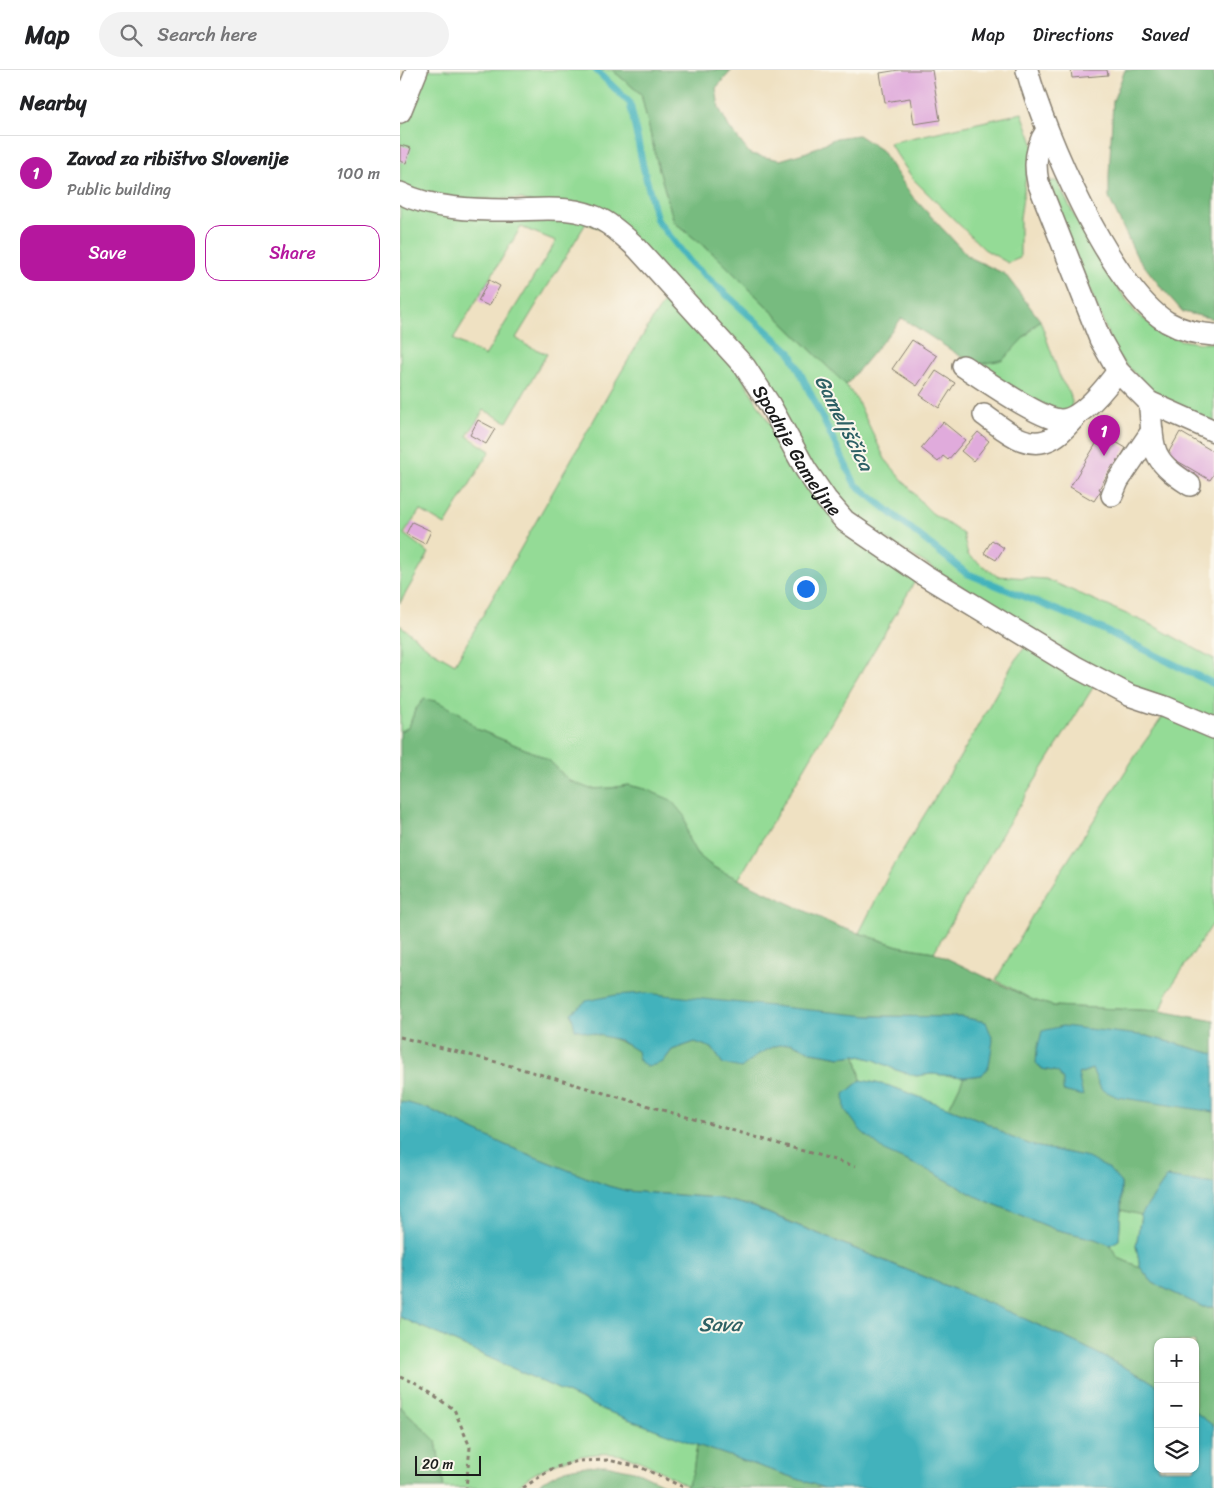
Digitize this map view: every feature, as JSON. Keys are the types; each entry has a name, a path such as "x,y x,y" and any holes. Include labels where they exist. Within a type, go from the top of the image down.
{"street":[{"path":"400,112 417,70"},
{"path":"1027,70 1047,130 1064,169 1110,256 1133,289 1149,307 1166,321 1193,333 1214,335"},
{"path":"1047,130 1042,138 1034,167 1038,182 1100,339 1118,371 1149,402 1214,431"},
{"name":"Spodnje Gameljne","path":"400,193 412,199 455,208 507,210 548,208 578,212 600,219 620,231 744,368 770,404 806,470 826,499 845,521 924,575 1074,666 1129,695 1165,707 1214,728"},
{"path":"963,366 1045,416 1062,420 1078,415"},
{"path":"984,414 1007,432 1025,442 1039,444 1055,437 1105,389 1118,371"},
{"path":"1149,402 1157,455 1165,465 1190,485"},
{"path":"1112,495 1118,481 1152,431"}],"path":[{"path":"400,1037 508,1065 856,1166"},
{"path":"400,1377 454,1409 470,1447 466,1488"},
{"path":"523,1488 553,1468 578,1461 608,1460 640,1467 683,1487"}],"green space":[{"path":"427,70 612,70 641,94 658,166 674,222 715,255 846,385 857,400 885,459 932,513 963,534 968,555 997,576 1046,579 1154,626 1214,659 1214,720 1173,705 1092,668 848,515 641,244 522,199 469,199 400,186 400,129"},
{"path":"612,70 732,70 716,88 719,108 729,127 750,154 780,160 807,152 836,138 858,135 881,150 912,196 969,257 1005,274 1040,320 1003,360 974,365 902,318 846,385 715,255 674,222 658,166 641,94"},
{"path":"1125,70 1214,70 1214,319 1183,312 1160,286 1136,255 1109,198 1113,101"},
{"path":"1022,113 1034,146 1026,176 1020,218 1020,258 1008,263 984,249 913,179 889,143"},
{"path":"1050,181 1057,181 1075,217 1110,277 1136,313 1157,329 1180,340 1214,343 1214,425 1157,397 1116,354 1049,189"},
{"path":"400,200 588,220 516,338 526,345 547,354 507,422 484,410 467,436 490,451 445,525 420,510 404,534 429,553 400,603","holes":["521,227 556,241 485,356 453,339"]},
{"path":"670,294 738,371 809,489 917,578 738,880 701,858 691,845 687,835 685,817 645,789 628,785 590,789 568,780 550,761 477,729 460,713 415,710 409,727 400,732 400,625 429,649 455,664 617,379 655,315"},
{"path":"1040,320 1061,380 1070,393 1071,409 1061,414 974,365 1025,337"},
{"path":"1026,646 1094,686 1003,832 934,952 898,946 859,933 893,866 963,752 1015,660"},
{"path":"424,699 436,701 460,713 477,729 550,761 568,780 590,789 628,785 645,789 671,800 685,817 688,838 697,854 713,867 837,926 898,946 934,952 1033,1000 1053,1006 1161,1011 1214,1021 1214,1054 1147,1036 1110,1033 1043,1069 1058,1072 1063,1080 1092,1069 1101,1089 1214,1112 1214,1184 1167,1177 1141,1215 1121,1210 1121,1183 1084,1156 1034,1146 1010,1137 983,1121 949,1108 964,1077 982,1075 986,1022 961,1017 869,1016 600,1034 663,1062 672,1050 695,1042 712,1048 723,1064 759,1054 775,1046 791,1043 812,1052 840,1057 856,1055 861,1080 844,1094 934,1173 977,1197 1054,1229 1095,1239 1110,1245 1118,1258 1140,1267 1153,1283 1203,1307 1214,1307 1214,1426 1199,1415 1199,1338 1154,1338 1154,1383 1083,1346 1010,1312 751,1206 717,1198 627,1191 608,1186 505,1145 431,1110 400,1102 400,732 409,727 415,710"},
{"path":"1164,715 1214,735 1214,922 1168,991 1161,1011 1053,1006 1033,1000 996,980 1032,916 1143,744"},
{"path":"856,1055 875,1060 896,1070 916,1076 932,1074 964,1077 949,1108 890,1086 861,1080"},
{"path":"1121,1210 1141,1215 1136,1246 1140,1267 1118,1258 1110,1245 1119,1240"},
{"path":"400,1317 604,1410 697,1445 693,1472 688,1486 649,1465 625,1456 597,1454 582,1456 552,1465 526,1479 516,1488 444,1488 436,1441 400,1406"},
{"path":"400,1406 436,1441 444,1488 400,1488"},
{"path":"697,1445 824,1488 686,1488 693,1472"},
{"path":"606,1465 638,1472 672,1488 534,1488 543,1481 568,1469"}],"water":[{"path":"644,993 869,1016 961,1017 986,1022 993,1040 989,1066 982,1075 964,1077 932,1074 916,1076 896,1070 875,1060 856,1055 841,1057 812,1052 791,1043 775,1046 759,1054 741,1068 723,1064 712,1048 695,1042 672,1050 663,1062 648,1067 639,1061 637,1051 619,1040 575,1029 571,1013 586,1001 616,995"},
{"path":"1063,1026 1147,1036 1214,1054 1214,1112 1117,1097 1101,1089 1092,1069 1078,1074 1083,1096 1063,1091 1063,1080 1058,1072 1042,1069 1036,1063 1042,1031"},
{"path":"861,1080 890,1086 983,1121 1010,1137 1034,1146 1084,1156 1109,1169 1121,1183 1119,1240 1110,1245 1095,1239 1054,1229 977,1197 934,1173 886,1152 861,1131 845,1110 844,1094"},
{"name":"Sava","path":"400,1102 431,1110 505,1145 608,1186 627,1191 717,1198 750,1206 1010,1312 1083,1346 1154,1383 1154,1473 1199,1473 1199,1415 1214,1426 1214,1488 824,1488 697,1445 604,1410 400,1317"},
{"path":"1167,1177 1214,1184 1214,1307 1203,1307 1153,1283 1140,1267 1136,1246 1141,1215"}],"building":[{"path":"899,70 932,70 940,120 914,124 910,98 885,102 880,73"},
{"path":"1071,70 1107,70 1108,75 1072,78"},
{"path":"400,145 411,148 406,163 400,161"},
{"path":"489,280 500,286 489,306 478,301"},
{"path":"912,340 937,356 917,386 892,369"},
{"path":"936,371 955,383 939,408 920,395"},
{"path":"478,420 495,429 486,444 470,435"},
{"path":"943,422 965,440 948,460 943,456 938,462 921,448"},
{"path":"978,432 989,441 973,461 961,451"},
{"path":"1180,432 1214,452 1214,474 1210,480 1167,455"},
{"path":"1102,434 1126,448 1115,466 1113,465 1094,501 1070,487"},
{"path":"412,522 431,531 425,544 406,534"},
{"path":"992,540 1004,548 996,560 984,553"}],"waterway":[{"name":"Gameljščica","path":"596,70 630,103 657,220 690,262 790,352 855,484 966,573 1098,627 1214,684"}],"place":[{"name":"Zavod za ribištvo Slovenije","path":"1104,456"}]}
